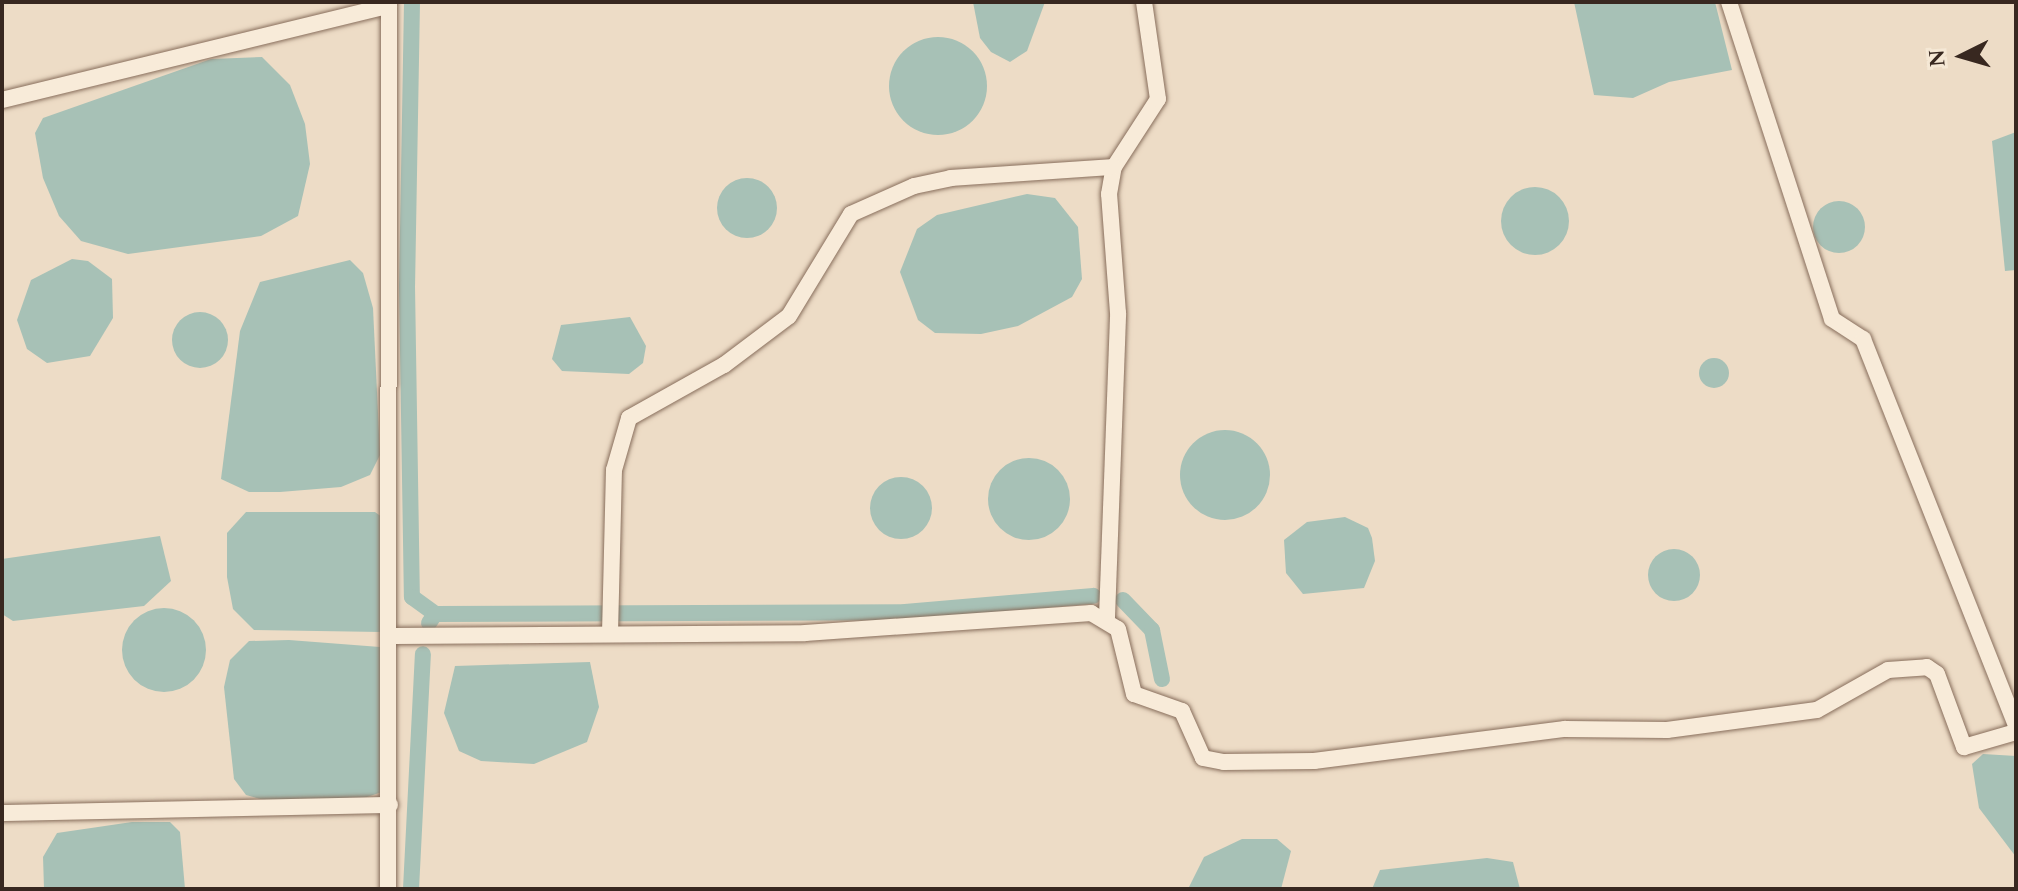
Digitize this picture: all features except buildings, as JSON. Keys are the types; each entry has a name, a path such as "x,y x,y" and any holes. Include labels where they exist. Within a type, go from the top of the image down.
{"street":[{"path":"1144,2 1158,99 1114,167 1109,194 1116,398 1107,617 1118,629 1134,694 1182,711 1203,758 1224,762 1314,761 1565,729 1667,730 1817,710 1888,670 1927,667 1937,674 1964,747 2016,732"},
{"path":"1729,2 1832,319 1863,339 2016,725"},
{"path":"2,100 389,4 394,636 388,889"},
{"path":"610,633 614,470 629,418 724,365 789,316 851,214 914,186 951,178 1114,167"},
{"path":"394,636 610,633 1107,617"},
{"path":"2,813 390,805"}],"shaded area":[{"path":"973,2 1045,2 1027,51 1010,62 991,52 980,38"},
{"path":"1574,2 1715,2 1732,70 1669,82 1633,98 1594,95"},
{"path":"938,37 957,41 973,51 983,67 987,86 983,105 973,121 957,131 938,135 919,131 903,121 893,105 889,86 893,67 903,51 919,41"},
{"path":"262,57 290,85 305,124 310,164 298,216 261,236 128,254 81,241 59,216 43,178 35,133 43,118 211,59"},
{"path":"2016,132 2016,270 2005,271 1992,141"},
{"path":"747,178 768,187 777,208 768,229 747,238 726,229 717,208 726,187"},
{"path":"1535,187 1559,197 1569,221 1559,245 1535,255 1511,245 1501,221 1511,197"},
{"path":"1027,194 1055,198 1078,227 1082,279 1072,297 1018,326 981,334 935,333 918,320 900,272 917,229 937,215"},
{"path":"1839,201 1857,209 1865,227 1857,245 1839,253 1821,245 1813,227 1821,209"},
{"path":"72,259 88,261 112,279 113,318 90,356 47,363 27,349 17,320 31,280"},
{"path":"350,260 363,273 373,308 380,455 370,475 341,487 280,492 249,492 221,479 240,331 260,282"},
{"path":"200,312 220,320 228,340 220,360 200,368 180,360 172,340 180,320"},
{"path":"630,317 646,346 643,363 629,374 562,371 552,359 561,325"},
{"path":"1714,358 1720,359 1728,367 1728,379 1720,387 1714,388 1708,387 1700,379 1699,373 1700,367 1708,359"},
{"path":"1225,430 1242,433 1257,443 1267,458 1270,475 1267,492 1257,507 1242,517 1225,520 1208,517 1193,507 1183,492 1180,475 1183,458 1193,443 1208,433"},
{"path":"1029,458 1045,461 1058,470 1067,483 1070,499 1067,515 1058,528 1045,537 1029,540 1013,537 1000,528 991,515 988,499 991,483 1000,470 1013,461"},
{"path":"901,477 923,486 932,508 923,530 901,539 879,530 870,508 879,486"},
{"path":"246,512 375,512 386,520 381,632 254,630 233,609 227,577 227,533"},
{"path":"1345,517 1368,528 1372,538 1375,561 1364,588 1303,594 1286,573 1284,540 1307,522"},
{"path":"160,536 171,581 144,606 13,621 2,614 2,559"},
{"path":"1674,549 1693,556 1700,575 1693,594 1674,601 1655,594 1648,575 1655,556"},
{"path":"164,608 180,611 194,620 203,634 206,650 203,666 194,680 180,689 164,692 148,689 134,680 125,666 122,650 125,634 134,620 148,611"},
{"path":"289,640 380,647 382,792 355,801 264,800 246,795 234,779 224,687 230,660 249,641"},
{"path":"590,662 599,707 587,742 534,764 481,761 459,751 444,713 455,666"},
{"path":"1983,754 2016,756 2016,857 1979,808 1972,764"},
{"path":"132,822 170,822 180,832 185,889 44,889 43,857 57,833"},
{"path":"1242,839 1277,839 1291,851 1281,889 1188,889 1204,857"},
{"path":"1487,858 1513,862 1520,889 1372,889 1380,870"}],"waterway":[{"path":"412,2 407,286 412,597 435,614"},
{"path":"429,623 435,614 905,612 1093,596"},
{"path":"1123,600 1152,630 1162,679"},
{"path":"411,889 423,654"}]}
